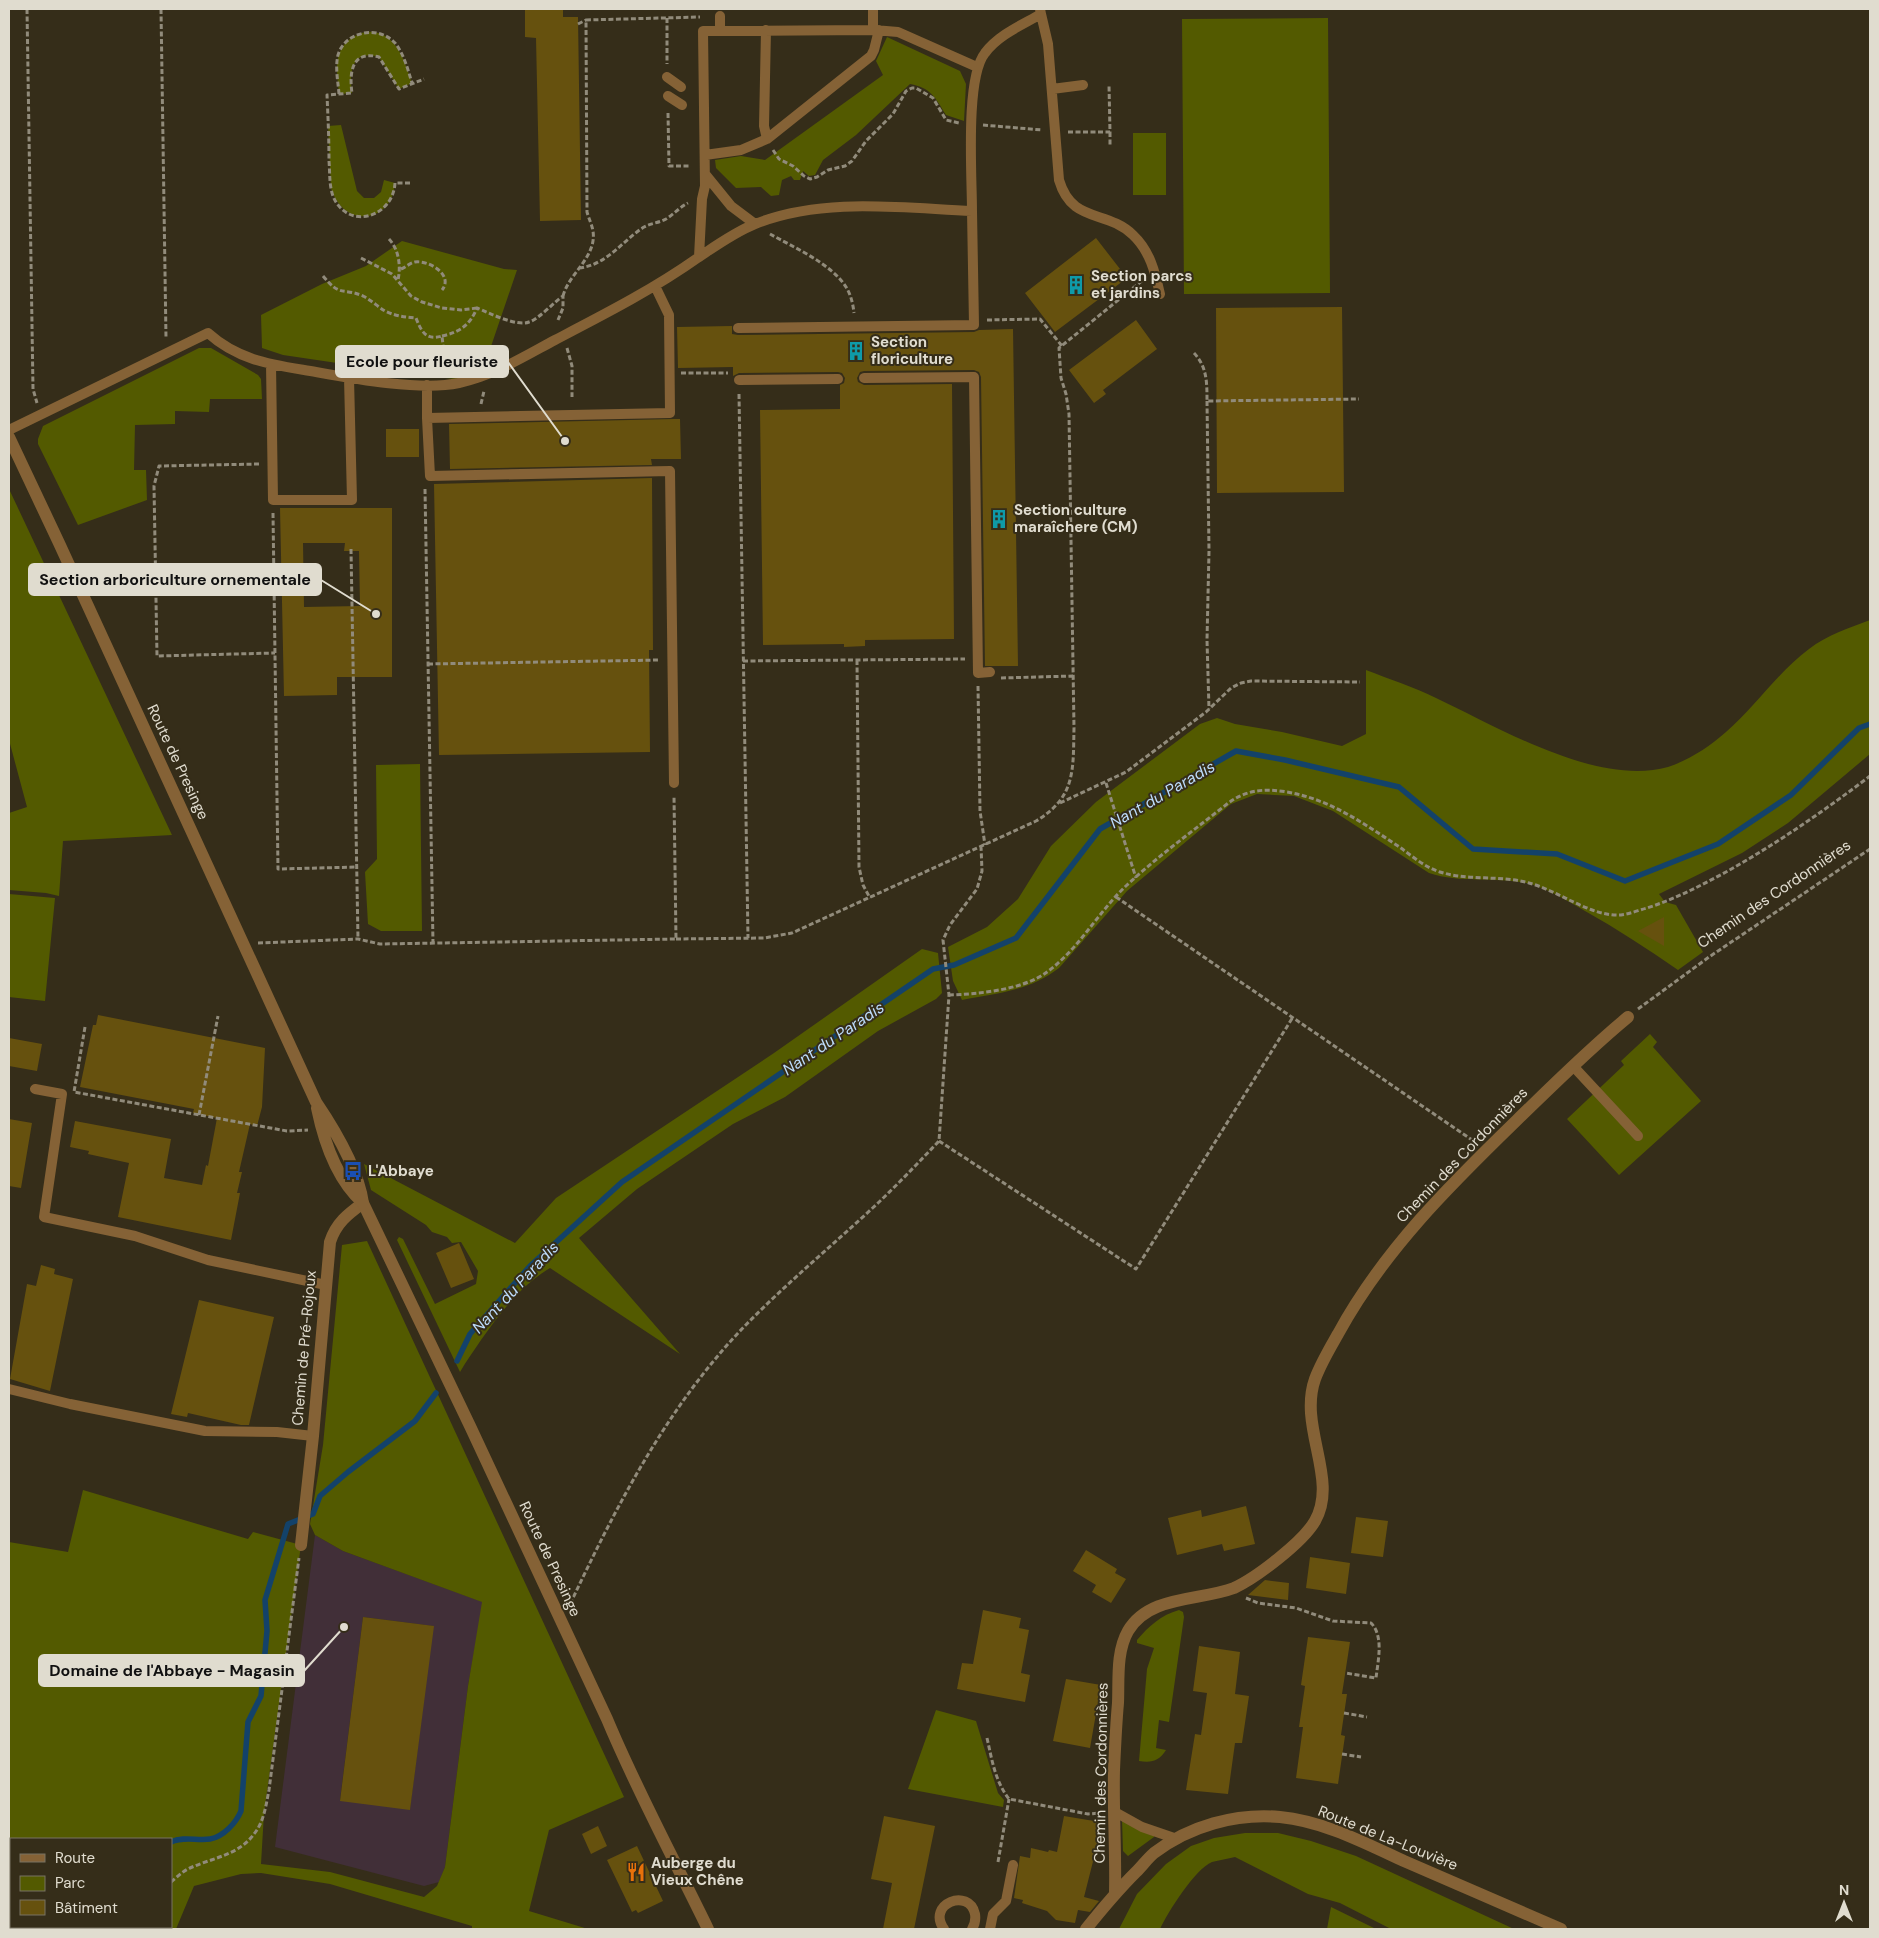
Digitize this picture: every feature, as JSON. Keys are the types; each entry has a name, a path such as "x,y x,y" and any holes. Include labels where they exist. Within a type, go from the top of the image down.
{"street":[{"name":"Route de Presinge","path":"9,437 63,550 316,1102 341,1144 360,1187 363,1203 557,1613 639,1792 708,1929"},
{"name":"Chemin des Cordonnières","path":"1115,1893 1114,1771 1119,1664 1128,1631 1138,1620 1159,1606 1235,1587 1265,1569 1311,1527 1320,1512 1322,1502 1322,1474 1311,1420 1314,1382 1319,1368 1350,1312 1376,1272 1408,1232 1442,1195 1573,1066 1628,1017"},
{"name":"Chemin de Pré-Rojoux","path":"301,1545 313,1436 330,1242 334,1230 343,1218 363,1203"},
{"name":"Route de La-Louvière","path":"1086,1929 1115,1893 1154,1853 1177,1839 1205,1827 1239,1819 1270,1817 1301,1820 1368,1845 1561,1929"}],"lane":[{"path":"705,155 740,150 767,139 871,56 876,30 873,9"},
{"path":"738,328 974,325 972,124 977,68 984,53 1002,36 1041,11 1048,44 1059,180 1065,196 1075,207 1116,223 1135,236 1147,252 1152,263 1160,294"},
{"path":"720,16 720,31"},
{"path":"766,30 764,126 767,139"},
{"path":"699,257 702,198 705,186 703,31 876,30 898,32 977,68"},
{"path":"667,77 681,87"},
{"path":"1052,89 1083,85"},
{"path":"668,96 682,106"},
{"path":"705,174 731,206 755,224"},
{"path":"9,430 208,333 236,354 271,364 349,378 427,385 460,383 490,373 562,336 655,286 732,235 755,224 784,214 832,207 972,211"},
{"path":"427,418 670,414 669,316 655,286"},
{"path":"271,364 273,500 352,500 349,378"},
{"path":"864,378 974,377 978,673 990,672"},
{"path":"739,380 838,379"},
{"path":"427,385 430,476 670,471 674,783"},
{"path":"1573,1066 1638,1136"},
{"path":"35,1089 62,1094 44,1217 135,1236 208,1260 326,1285"},
{"path":"9,1389 70,1404 205,1431 277,1432 313,1436"},
{"path":"1115,1812 1142,1827 1177,1839"},
{"path":"944,1929 939,1922 940,1914 948,1903 955,1900 963,1900 974,1910 973,1926 990,1928 993,1914 1006,1901 1013,1865"}],"path":[{"path":"27,9 33,389 41,414"},
{"path":"161,9 167,353"},
{"path":"578,24 586,20 720,16"},
{"path":"558,320 563,308 563,296 569,280 591,248 594,233 587,212 586,20"},
{"path":"339,94 337,70 339,53 350,38 365,32 382,34 396,44 412,83"},
{"path":"410,183 394,183 394,190 389,202 381,210 371,215 354,215 338,205 331,188 327,95 352,93 351,70 362,56 369,54 379,57 399,89 424,79"},
{"path":"1110,85 1110,145"},
{"path":"782,161 793,166 810,179 828,170 848,164 866,141 893,114 906,91 912,88 916,88 933,98 946,120 956,123 1055,131 1110,132"},
{"path":"579,268 604,260 644,227 667,219 692,200 702,198"},
{"path":"755,224 834,273 848,289 854,308 856,327"},
{"path":"389,239 397,249 398,262 401,269 398,280"},
{"path":"360,258 392,274 411,296 433,306 461,310 477,308 508,320 525,323 536,318 563,296"},
{"path":"401,269 414,262 426,263 438,269 445,278 445,287 442,290"},
{"path":"323,276 332,287 341,292 354,293 365,297 396,316 416,318 422,331 429,337 434,338 456,333 470,322 477,308"},
{"path":"980,320 1040,318 1062,346"},
{"path":"442,336 446,367"},
{"path":"562,336 572,366 572,397"},
{"path":"1194,353 1205,371 1207,401 1209,551 1206,640 1209,709"},
{"path":"481,417 481,401 490,373"},
{"path":"670,373 730,373"},
{"path":"739,380 748,938"},
{"path":"1207,401 1359,399"},
{"path":"272,463 159,466 154,486 156,656 275,654"},
{"path":"430,476 424,476 433,943"},
{"path":"273,500 278,869 357,867"},
{"path":"351,549 358,940"},
{"path":"743,662 978,659"},
{"path":"428,664 672,660"},
{"path":"856,660 859,867 863,885 870,898"},
{"path":"557,1613 572,1600 605,1529 634,1475 664,1429 720,1355 779,1292 879,1202 939,1141 949,996 944,953 945,934 977,889 982,871 983,845 980,812 978,673"},
{"path":"1015,677 1073,676"},
{"path":"1060,803 1126,772 1209,709 1231,688 1244,682 1360,682"},
{"path":"949,996 973,995 1015,985 1040,976 1067,954 1116,897 1136,878 1236,797 1254,790 1277,790 1300,794 1326,802 1364,823 1426,865 1440,872 1466,877 1528,882 1595,910 1622,915 1670,901 1750,858 1870,776"},
{"path":"244,944 358,940 380,944 676,939 674,783"},
{"path":"1106,783 1136,878"},
{"name":"Chemin des Cordonnières","path":"1628,1017 1709,957 1870,849"},
{"path":"1116,897 1486,1150"},
{"path":"199,1115 218,1016"},
{"path":"939,1141 1136,1269 1293,1017"},
{"path":"85,1027 74,1092 287,1131 297,1131"},
{"path":"172,1881 189,1868 226,1856 247,1843 255,1834 260,1824 268,1790 301,1545"},
{"path":"1235,1587 1244,1596 1258,1603 1296,1608 1333,1621 1371,1623 1378,1638 1376,1678 1345,1673"},
{"path":"1344,1713 1367,1717"},
{"path":"987,1738 1001,1788 1009,1799 1088,1814 1115,1812"},
{"path":"1342,1754 1361,1757"}],"shaded area":[{"path":"315,1535 343,1551 483,1602 468,1686 445,1867 439,1882 424,1886 275,1847","holes":["363,1617 433,1626 410,1809 340,1800"]}],"green space":[{"path":"1328,18 1330,293 1184,294 1182,19"},
{"path":"365,32 376,32 384,35 391,41 402,56 412,83 399,89 379,57 363,56 354,64 352,70 352,93 339,94 338,56 347,42 354,36"},
{"path":"887,37 960,71 966,84 964,121 946,115 932,94 923,88 910,84 856,135 823,160 815,175 809,176 803,171 800,180 794,180 791,176 782,180 779,195 771,196 761,187 736,188 716,168 715,160 741,156 765,160 883,75 876,61"},
{"path":"341,125 357,191 364,198 374,198 381,192 384,180 395,183 392,197 385,207 377,213 366,216 356,215 346,210 337,201 331,188 328,126"},
{"path":"1133,133 1166,133 1166,195 1133,195"},
{"path":"402,241 504,269 517,270 484,367 456,379 283,355 262,348 261,315 322,284 366,266"},
{"path":"199,348 211,348 258,375 261,379 262,399 210,399 209,412 175,411 175,424 135,425 134,470 146,470 147,500 78,525 38,444 43,426"},
{"path":"9,489 172,835 63,841 59,896 9,890 9,813 27,807 9,740"},
{"path":"1870,620 1870,754 1788,823 1742,853 1659,894 1665,902 1676,905 1703,952 1678,970 1609,925 1545,889 1531,884 1506,880 1454,878 1429,873 1333,811 1294,796 1257,794 1231,804 1127,891 1059,968 1048,976 1013,990 962,1000 953,981 948,947 987,927 1018,899 1051,846 1096,802 1200,724 1217,718 1235,724 1282,732 1342,746 1366,734 1366,670 1428,694 1518,738 1580,762 1611,769 1640,771 1668,767 1691,757 1719,738 1747,712 1787,668 1809,649 1831,636"},
{"path":"420,764 422,931 381,931 368,924 365,872 377,859 376,765"},
{"path":"9,894 55,898 45,1001 9,997"},
{"path":"922,949 938,953 942,993 936,999 878,1031 785,1097 733,1124 637,1189 579,1238 680,1354 550,1268 529,1283 512,1300 488,1330 460,1372 397,1240 399,1237 403,1239 435,1304 476,1284 478,1271 461,1242 452,1243 447,1237 432,1232 426,1225 371,1190 364,1164 515,1243 556,1198 774,1053"},
{"path":"1650,1034 1657,1042 1653,1047 1701,1101 1619,1175 1567,1119 1624,1065 1621,1061"},
{"path":"367,1241 624,1797 549,1830 529,1911 588,1929 472,1929 472,1926 330,1884 261,1873 241,1874 194,1886 176,1929 9,1929 9,1542 68,1552 83,1490 248,1539 253,1532 301,1545 264,1813 261,1864 330,1872 424,1897 437,1886 445,1867 468,1686 482,1602 343,1551 315,1535 310,1524 323,1445 342,1245"},
{"path":"1179,1610 1183,1612 1184,1617 1169,1722 1159,1720 1156,1748 1166,1750 1161,1757 1155,1760 1148,1762 1139,1761 1147,1669 1154,1648 1137,1643 1137,1640 1156,1622"},
{"path":"936,1710 976,1721 998,1793 1004,1800 1003,1807 908,1789"},
{"path":"1122,1819 1154,1835 1154,1837 1128,1856 1123,1851"},
{"path":"1245,1833 1278,1833 1311,1841 1356,1856 1514,1929 1391,1929 1340,1903 1308,1894 1235,1857 1212,1862 1205,1866 1175,1902 1160,1929 1119,1929 1137,1894 1166,1864 1191,1846 1214,1838"},
{"path":"1331,1907 1376,1929 1327,1929"}],"building":[{"path":"525,9 563,9 563,17 578,17 581,220 540,221 536,38 525,37"},
{"name":"Section parcs et jardins","path":"1096,238 1127,278 1055,332 1025,293"},
{"path":"1342,307 1344,492 1217,493 1216,308"},
{"path":"1136,320 1157,349 1103,390 1106,394 1094,403 1069,370"},
{"path":"732,326 732,334 738,335 974,332 979,330 1013,329 1018,666 985,666 981,377 979,372 974,370 864,371 860,372 857,378 858,382 864,385 952,384 954,639 865,640 865,646 844,647 844,644 763,645 760,410 840,409 840,385 844,383 845,378 842,373 838,372 739,373 733,376 733,367 678,368 677,327"},
{"path":"680,419 681,459 651,459 652,465 450,469 449,424"},
{"path":"386,429 419,429 419,457 386,457"},
{"path":"652,478 653,650 649,650 650,752 439,755 434,484"},
{"path":"280,508 392,508 392,677 337,677 337,695 284,696","holes":["303,543 345,543 344,551 359,551 360,606 304,607"]},
{"path":"1664,917 1664,946 1638,931 1653,923"},
{"path":"98,1015 265,1048 262,1107 257,1126 250,1124 239,1172 242,1172 237,1193 240,1193 231,1240 118,1217 129,1163 88,1154 89,1151 70,1147 75,1121 171,1139 164,1178 202,1185 206,1165 208,1166 217,1118 193,1113 194,1109 80,1087 93,1025 96,1025"},
{"path":"9,1038 42,1044 37,1071 9,1066"},
{"path":"9,1119 32,1123 21,1188 9,1186"},
{"path":"459,1243 474,1279 451,1288 436,1253"},
{"path":"41,1265 55,1269 54,1274 73,1279 50,1391 10,1379 27,1284 36,1286"},
{"path":"199,1300 274,1317 249,1425 241,1425 188,1413 187,1417 171,1414"},
{"path":"1246,1506 1255,1544 1224,1551 1222,1544 1177,1555 1168,1518 1201,1510 1202,1517"},
{"path":"1356,1517 1388,1521 1383,1557 1351,1553"},
{"path":"1086,1550 1117,1569 1115,1573 1126,1579 1111,1603 1092,1592 1096,1585 1073,1571"},
{"path":"1310,1557 1350,1563 1346,1594 1306,1588"},
{"path":"1265,1580 1289,1583 1288,1600 1248,1595"},
{"path":"983,1610 1021,1618 1019,1628 1029,1630 1021,1673 1030,1675 1025,1702 957,1689 962,1663 973,1664"},
{"path":"363,1617 434,1626 410,1810 340,1801"},
{"path":"1308,1637 1350,1642 1342,1694 1347,1694 1341,1735 1345,1736 1338,1784 1296,1778 1303,1727 1299,1727 1305,1686 1301,1685"},
{"path":"1199,1646 1240,1652 1235,1694 1249,1696 1242,1743 1235,1743 1228,1794 1186,1790 1195,1734 1201,1735 1207,1693 1193,1691"},
{"path":"1066,1679 1101,1685 1090,1748 1053,1741"},
{"path":"884,1816 935,1826 914,1929 883,1929 892,1883 871,1879"},
{"path":"1064,1816 1100,1822 1101,1830 1084,1897 1099,1901 1090,1912 1078,1910 1075,1923 1056,1920 1047,1911 1022,1903 1023,1900 1014,1898 1020,1856 1030,1858 1031,1848 1057,1852"},
{"path":"598,1826 607,1846 591,1854 582,1834"},
{"path":"637,1846 663,1901 638,1913 636,1910 632,1912 607,1860"}],"waterway":[{"name":"Nant du Paradis","path":"457,1361 470,1334 530,1266 622,1182 933,969 954,965 1016,938 1100,829 1236,751 1285,760 1399,787 1473,849 1557,854 1625,881 1718,844 1791,795 1859,728 1870,724"},
{"name":"Nant du Paradis","path":"172,1842 181,1839 215,1838 228,1829 241,1811 248,1722 261,1696 267,1631 265,1600 288,1524 313,1514 320,1496 415,1421 436,1393"}],"place":[{"name":"Section parcs et jardins","path":"1076,285"},
{"name":"Section floriculture","path":"856,351"},
{"name":"Ecole pour fleuriste","path":"565,441"},
{"name":"Section culture maraîchere (CM)","path":"999,519"},
{"name":"Section arboriculture ornementale","path":"376,614"},
{"name":"L'Abbaye","path":"353,1171"},
{"name":"Domaine de l'Abbaye - Magasin","path":"344,1627"},
{"name":"Auberge du Vieux Chêne","path":"636,1872"}]}
